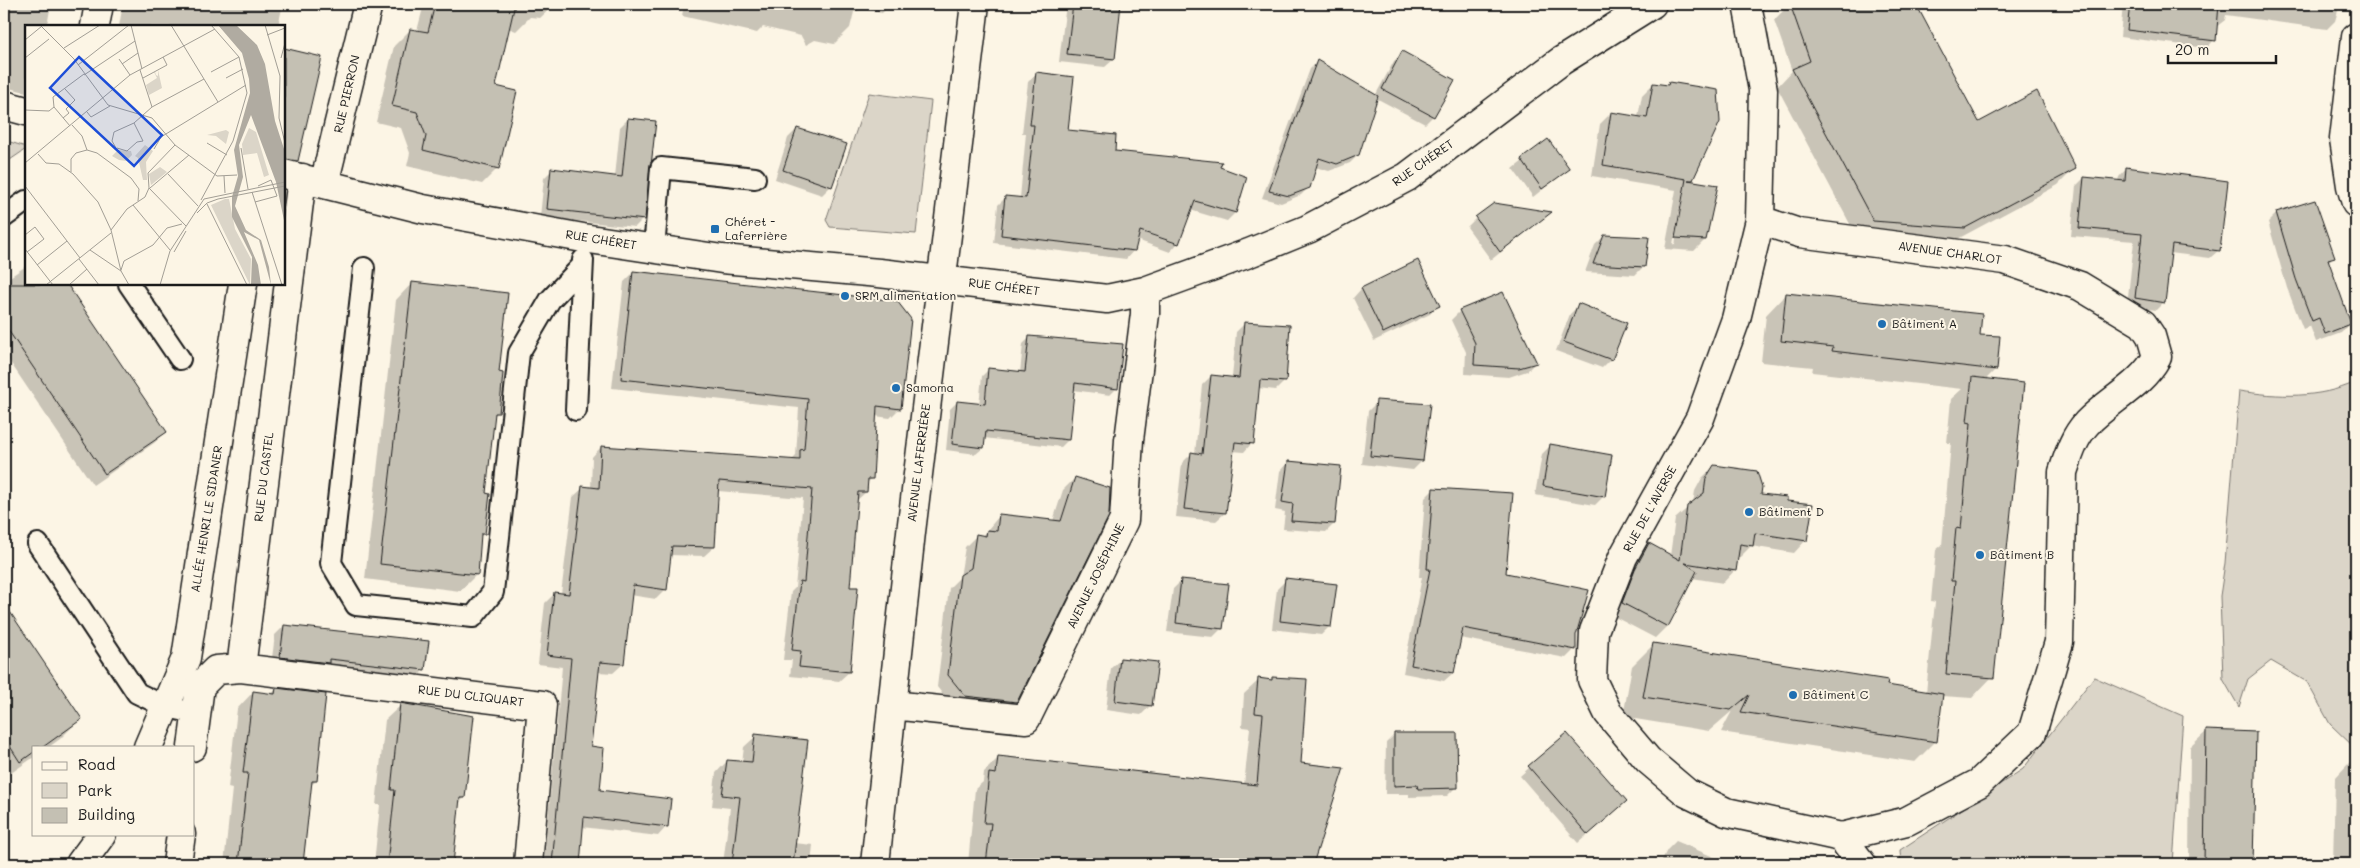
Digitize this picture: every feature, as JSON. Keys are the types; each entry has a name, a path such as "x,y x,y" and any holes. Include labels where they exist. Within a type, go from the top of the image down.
{"street":[{"path":"95,25 99,4"},
{"name":"RUE PIERRON","path":"303,179 368,4"},
{"name":"AVENUE LAFERRIÈRE","path":"875,864 941,280 952,212 975,4"},
{"name":"RUE CHÉRET","path":"303,179 423,209 654,249 1107,299 1145,291 1308,229 1407,177 1561,60 1652,4"},
{"name":"RUE DE L'AVERSE","path":"1747,4 1763,90 1760,220 1736,319 1700,418 1623,557 1594,631 1592,680 1608,713 1642,753 1687,793 1726,812 1841,837"},
{"path":"2356,37 2344,139 2351,186 2356,203"},
{"path":"4,105 25,111"},
{"name":"RUE DU CASTEL","path":"241,668 303,179"},
{"name":"AVENUE CHARLOT","path":"1760,220 1799,233 2004,260 2080,286 2143,324 2153,341 2157,357 2144,375 2086,424 2072,445 2064,472 2059,642 2032,733 1979,783 1907,821 1841,837"},
{"name":"ALLÉE HENRI LE SIDANER","path":"148,746 186,658 243,285"},
{"name":"AVENUE JOSÉPHINE","path":"892,705 1026,719 1124,520 1129,440 1145,314 1145,291"},
{"path":"192,746 200,686 216,670 241,668"},
{"name":"RUE DU CLIQUART","path":"241,668 542,705 528,864"},
{"path":"80,864 101,836"},
{"path":"177,864 180,836"},
{"path":"1841,837 1862,864"}],"lane":[{"path":"654,249 661,168 755,178"},
{"path":"4,217 25,202"},
{"path":"576,410 583,238"},
{"path":"364,268 331,563 356,606 474,616 493,592 519,353 550,300 582,266"},
{"path":"131,285 180,359"},
{"path":"38,544 138,693 166,707 196,713"}],"green space":[{"path":"869,93 931,101 916,234 830,227 826,220"},
{"path":"4,140 25,147 25,150 4,164"},
{"path":"2356,382 2356,749 2330,724 2307,682 2271,661 2248,679 2239,707 2223,679 2220,596 2225,563 2239,391 2269,395 2313,394 2342,388"},
{"path":"2094,677 2183,716 2173,864 1901,864 1900,850 2023,769"}],"building":[{"path":"435,4 515,4 496,86 517,91 499,169 423,150 426,136 417,112 392,106 410,29 428,32"},
{"path":"1073,4 1121,4 1115,59 1067,54"},
{"path":"1790,4 1916,4 1979,122 2037,91 2076,169 1965,228 1873,221 1792,69 1810,61"},
{"path":"2130,4 2219,4 2216,41 2127,30"},
{"path":"285,48 322,57 298,161 285,159"},
{"path":"1402,51 1455,80 1434,117 1382,89"},
{"path":"1317,60 1378,96 1359,155 1337,164 1319,158 1310,188 1289,196 1269,191"},
{"path":"1036,72 1074,77 1068,130 1116,135 1115,151 1222,162 1220,167 1247,177 1236,213 1195,201 1179,244 1140,231 1135,251 1001,235 1005,196 1026,198 1034,125 1030,125"},
{"path":"1669,82 1718,90 1720,122 1693,180 1688,180 1718,185 1706,240 1675,238 1686,179 1603,165 1611,112 1647,118 1653,83 1668,85"},
{"path":"628,118 656,121 645,220 547,209 551,168 622,177"},
{"path":"797,128 847,144 832,187 783,170"},
{"path":"1548,139 1570,169 1542,189 1521,159"},
{"path":"2126,167 2228,181 2220,251 2172,245 2165,303 2135,298 2142,234 2079,228 2084,177 2125,181"},
{"path":"2315,200 2335,257 2328,259 2351,324 2325,334 2319,318 2312,321 2296,279 2276,212"},
{"path":"1494,203 1552,212 1500,252 1475,217"},
{"path":"1604,235 1649,237 1645,267 1593,264"},
{"path":"1418,260 1440,306 1383,333 1361,288"},
{"path":"633,271 897,301 911,319 901,409 877,406 873,479 868,479 867,492 858,492 850,587 858,587 850,672 799,667 801,651 792,650 800,581 804,582 812,489 719,481 715,547 672,546 667,590 633,585 624,664 600,662 591,746 604,748 600,790 671,799 668,827 584,817 580,864 552,864 571,658 547,655 554,592 569,594 582,486 599,488 601,446 800,460 800,450 804,449 808,399 621,379"},
{"path":"412,282 508,293 499,372 503,373 499,413 495,413 486,493 490,494 485,534 481,534 478,575 380,564"},
{"path":"4,284 68,285 167,432 105,474 4,324"},
{"path":"1503,292 1537,363 1519,368 1474,365 1475,343 1459,310"},
{"name":"Bâtiment A","path":"1786,293 1982,314 1980,335 2000,336 1997,370 1832,351 1833,347 1781,341"},
{"path":"1578,303 1627,323 1612,360 1564,342"},
{"path":"1244,322 1290,325 1286,382 1260,380 1254,444 1235,442 1226,513 1184,509 1191,452 1202,454 1211,375 1239,378"},
{"path":"1029,336 1123,344 1118,389 1075,383 1069,440 986,431 984,448 952,444 957,401 985,404 988,368 1025,372"},
{"name":"Bâtiment B","path":"1972,377 2024,383 1994,678 1946,674 1955,581 1951,581 1956,528 1961,529 1971,423 1967,422"},
{"path":"1376,400 1430,404 1423,461 1370,456"},
{"path":"1550,444 1612,455 1605,497 1543,486"},
{"path":"1288,461 1341,466 1335,524 1291,521 1293,504 1282,502"},
{"name":"Bâtiment D","path":"1714,465 1757,471 1762,487 1761,494 1787,497 1787,501 1813,504 1807,541 1755,533 1753,546 1740,544 1736,571 1685,563 1697,571 1668,627 1622,603 1635,569 1649,543 1680,560 1687,506 1704,493 1706,478"},
{"path":"1075,477 1110,488 1109,516 1017,702 965,696 948,675 960,575 971,568 976,534 986,536 987,530 997,531 999,514 1061,521"},
{"path":"1433,488 1513,493 1506,573 1589,590 1576,635 1576,650 1463,628 1454,673 1411,665 1430,569 1427,569"},
{"path":"1285,578 1337,584 1331,627 1280,621"},
{"path":"1181,579 1229,584 1223,629 1176,623"},
{"path":"4,603 82,719 44,746 32,746 32,753 20,762 4,737"},
{"path":"284,625 429,641 425,670 329,659 329,663 280,657"},
{"name":"Bâtiment C","path":"1653,643 1888,680 1887,685 1943,694 1937,742 1741,712 1749,695 1731,710 1643,697"},
{"path":"1120,658 1158,662 1152,706 1115,701"},
{"path":"1272,677 1307,679 1301,763 1344,768 1313,864 986,864 991,823 984,823 989,773 996,774 998,756 1257,785 1263,714 1255,713 1258,678 1272,680"},
{"path":"276,688 326,694 317,781 312,781 303,864 238,864 248,773 243,773 253,691 275,694"},
{"path":"400,703 474,716 465,798 460,798 453,864 387,864 395,790 391,790"},
{"path":"2206,730 2256,732 2253,864 2204,864"},
{"path":"1394,733 1457,733 1458,788 1418,789 1417,785 1394,786"},
{"path":"1567,733 1627,801 1588,835 1528,766"},
{"path":"755,734 808,740 793,864 732,864 740,797 722,795 727,760 752,762"}],"place":[{"name":"Chéret - Laferrière","path":"715,229"},
{"name":"SRM alimentation","path":"845,296"},
{"name":"Bâtiment A","path":"1882,324"},
{"name":"Samoma","path":"896,388"},
{"name":"Bâtiment D","path":"1749,512"},
{"name":"Bâtiment B","path":"1980,555"},
{"name":"Bâtiment C","path":"1793,695"}]}
